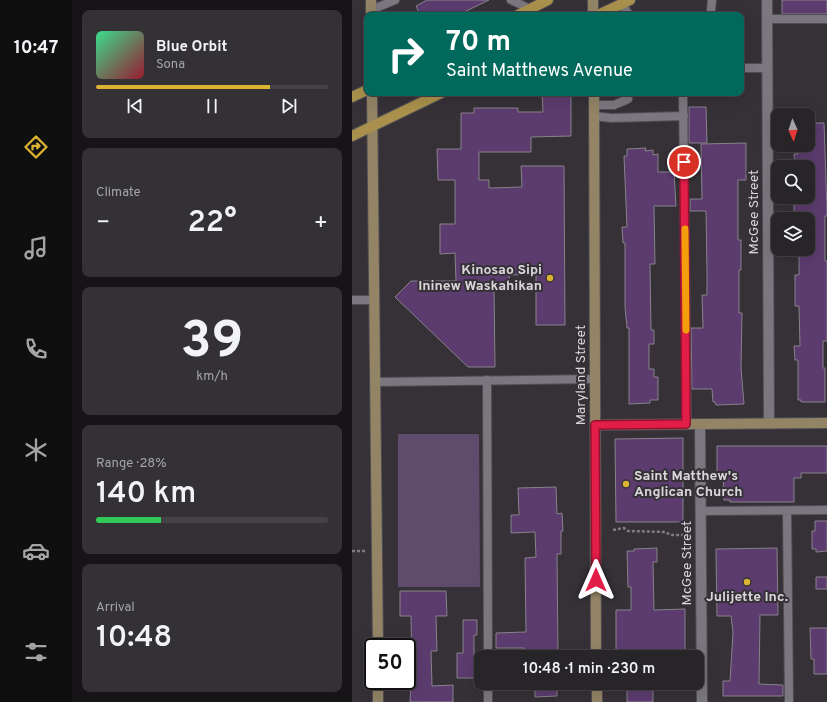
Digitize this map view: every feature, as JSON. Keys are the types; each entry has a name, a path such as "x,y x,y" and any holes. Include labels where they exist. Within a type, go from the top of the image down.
{"main road":[{"path":"524,12 548,0"},
{"path":"593,0 593,12"},
{"path":"604,12 626,2"},
{"path":"352,97 364,91"},
{"path":"372,96 378,638"},
{"path":"352,136 435,96"},
{"name":"Maryland Street","path":"594,96 596,650"},
{"path":"595,425 827,423"},
{"path":"378,690 378,702"},
{"path":"597,690 597,702"}],"street":[{"name":"McGee Street","path":"767,0 769,423"},
{"name":"McGee Street","path":"700,424 702,702"}],"lane":[{"path":"371,8 395,0"},
{"path":"511,0 530,9"},
{"path":"711,11 712,0"},
{"path":"626,2 628,12"},
{"path":"768,19 827,19"},
{"path":"744,68 768,68"},
{"path":"683,96 686,424"},
{"path":"594,105 614,105 628,99"},
{"path":"594,116 611,118 684,116"},
{"path":"352,300 375,300"},
{"path":"376,382 595,379"},
{"path":"487,380 488,650"},
{"path":"701,511 827,510"},
{"path":"787,511 788,702"},
{"path":"488,690 488,702"}],"path":[{"path":"613,530 624,528 628,532 666,532 671,535 701,534"}],"shaded area":[{"path":"398,434 479,434 480,587 398,587"}],"building":[{"path":"427,0 489,0 464,12 419,12 416,6"},
{"path":"782,0 827,0 827,14 782,14"},
{"path":"542,96 571,96 571,136 531,137 531,152 479,152 479,180 489,180 489,188 522,187 521,166 564,166 565,325 536,325 536,274 509,275 510,284 494,285 495,367 468,367 395,297 411,281 456,281 455,253 440,254 440,224 455,224 455,180 438,180 437,149 461,149 461,113 474,113 474,108 518,108 518,112 543,112"},
{"path":"689,107 706,107 707,143 689,143"},
{"path":"815,123 824,123 827,211 827,216 825,216 825,261 827,261 827,341 823,341 825,402 801,402 801,400 798,400 798,360 795,360 794,346 800,346 799,306 795,306 795,275 799,275 799,256 815,256 815,212 794,212 794,204 815,204 815,160 794,160 794,154 798,154 798,152 815,152"},
{"path":"746,143 746,180 738,180 738,240 741,240 739,313 742,313 741,368 744,404 716,405 715,402 713,402 712,389 692,389 691,328 703,328 702,295 707,295 707,271 706,211 690,211 690,199 702,199 701,144"},
{"path":"646,148 645,151 653,150 653,155 658,154 658,172 674,172 676,206 654,206 655,264 650,264 651,330 654,330 654,344 649,344 649,369 654,369 654,377 658,377 658,400 650,400 650,403 629,404 629,328 627,328 625,307 625,243 623,243 622,227 627,227 624,156 627,156 627,149"},
{"path":"683,438 683,522 616,522 615,439"},
{"path":"717,446 827,446 827,473 801,473 801,478 794,478 794,502 730,502 730,500 724,500 723,475 717,475"},
{"path":"556,487 557,514 562,513 563,531 561,531 561,554 557,554 558,650 496,648 496,633 526,632 525,558 536,557 535,532 511,533 511,515 519,515 518,488"},
{"path":"815,521 827,521 827,551 816,552 816,549 812,549 812,531 815,531"},
{"path":"657,548 657,562 653,562 654,610 685,609 685,650 616,650 616,610 631,610 631,587 628,587 627,551 634,551 634,549"},
{"name":"Julijette Inc.","path":"777,548 778,615 760,615 759,684 783,685 783,696 723,696 723,681 730,681 733,633 731,616 717,616 716,549"},
{"path":"816,577 827,577 827,589 816,589"},
{"path":"400,591 446,591 447,616 436,616 437,651 431,651 432,686 453,685 453,702 410,702 411,690 416,690 416,638 411,638 411,616 400,616"},
{"path":"463,620 477,620 477,635 474,635 474,678 457,678 457,653 463,653"},
{"path":"810,628 827,628 827,674 814,674 814,659 811,659"},
{"path":"535,690 557,690 557,696 535,697"},
{"path":"627,690 653,690 653,702 627,702"}],"slow traffic":[{"path":"685,229 686,330"}],"place":[{"name":"Kinosao Sipi Ininew Waskahikan","path":"550,278"},
{"name":"Saint Matthew's Anglican Church","path":"626,484"},
{"name":"Julijette Inc.","path":"747,582"}],"route":[{"path":"596,580 595,425 686,424 684,162"}]}
